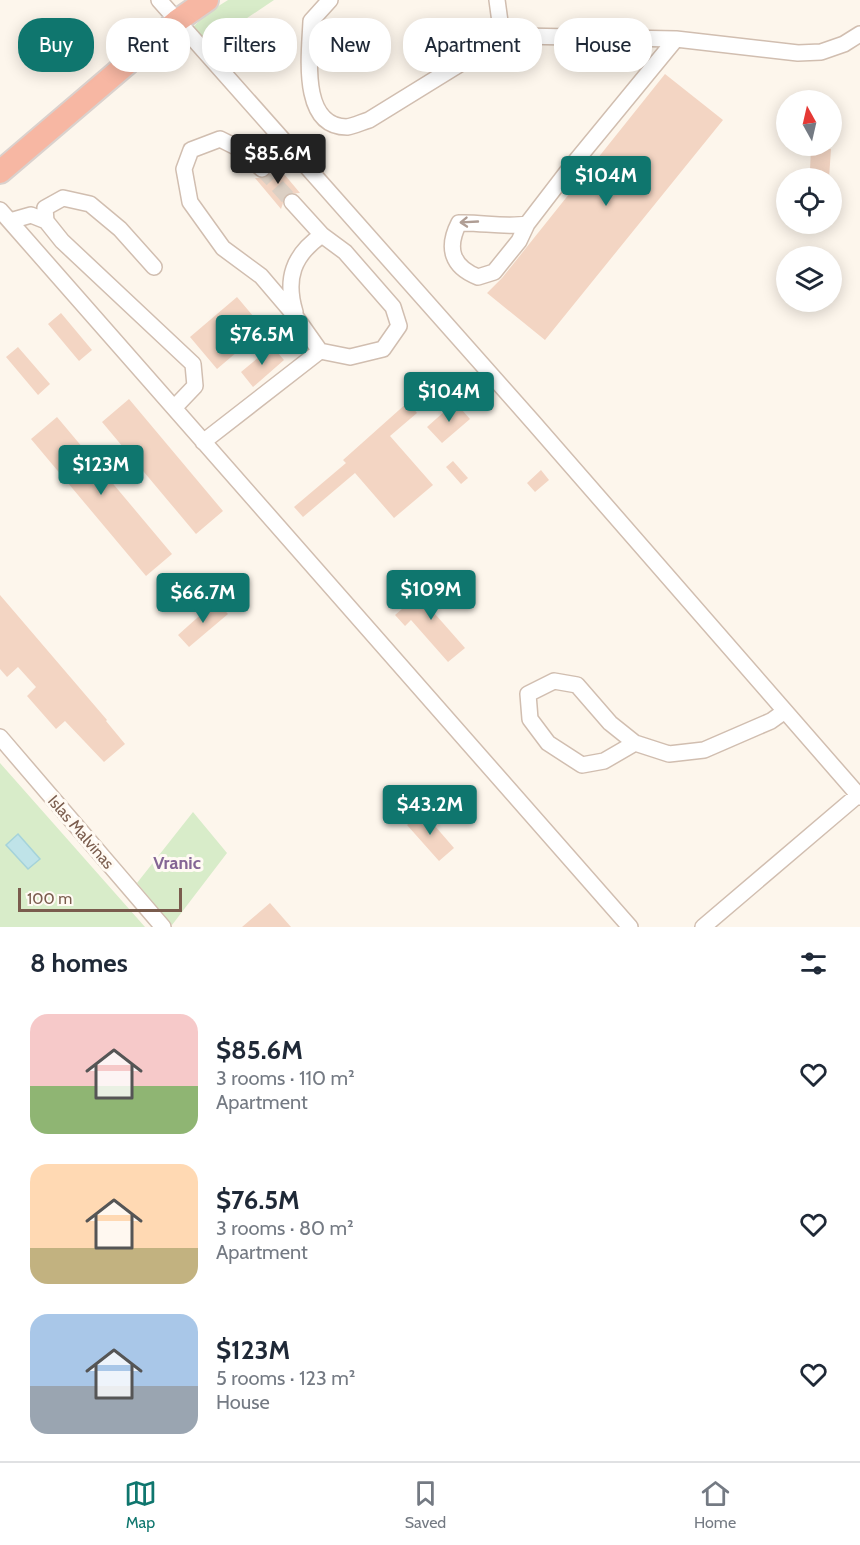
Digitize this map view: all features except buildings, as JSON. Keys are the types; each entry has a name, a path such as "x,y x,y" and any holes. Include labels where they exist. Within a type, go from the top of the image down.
{"highway":[{"path":"181,18 207,0"},
{"path":"0,172 117,72"}],"street":[{"path":"159,0 174,18"},
{"path":"330,0 311,21 310,79 314,105 331,124 348,127 369,120 447,72"},
{"path":"497,0 499,18"},
{"path":"542,36 676,39 798,53 821,52 844,44 860,34"},
{"path":"190,36 533,422 859,796 703,927"},
{"path":"527,224 509,227 479,222 459,223 452,236 453,255 463,271 478,277 494,272 519,241 527,224 676,39"},
{"path":"262,169 240,149 220,139 191,150 184,169 190,202 223,248 261,276 297,317 320,351 350,357 383,349 399,327 393,307 345,252 322,235 292,202"},
{"path":"46,221 45,208 63,198 90,204 120,229 154,267"},
{"path":"5,216 31,215 46,221 62,241 193,364 195,386 174,408"},
{"path":"5,216 630,927"},
{"path":"297,317 290,294 293,267 306,246 322,235"},
{"path":"203,441 320,351"},
{"path":"635,743 604,761 582,765 548,742 536,727 530,719 528,694 554,681 577,685 610,723 635,743 669,754 704,750 771,721 785,711"},
{"name":"Islas Malvinas","path":"0,737 163,927"}],"green space":[{"path":"228,0 274,0 247,18 203,18"},
{"path":"202,19 202,44 194,32 194,26"},
{"path":"0,763 145,927 0,927"},
{"path":"193,812 227,853 172,925 137,883"}],"water":[{"path":"18,834 40,859 28,869 6,845"}],"tunnel":[{"path":"262,169 292,202"}],"district":[{"name":"Vranic","path":"177,863"}]}
